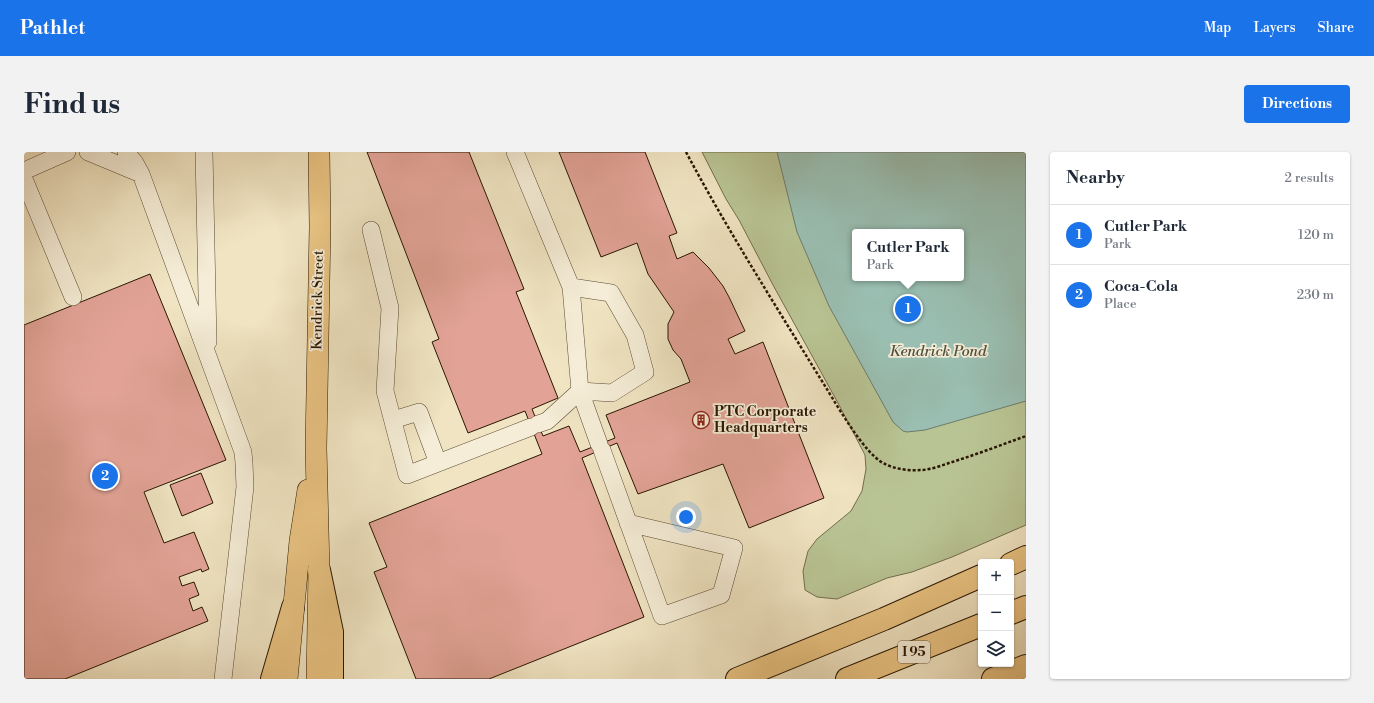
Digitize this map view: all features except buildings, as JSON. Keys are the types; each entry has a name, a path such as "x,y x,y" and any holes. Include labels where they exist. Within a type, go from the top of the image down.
{"highway":[{"path":"1014,563 1026,557"},
{"path":"319,570 332,632 332,679"},
{"path":"737,679 884,619 978,577"},
{"path":"272,679 293,607"},
{"path":"1014,612 1026,607"},
{"name":"I 95","path":"847,679 978,626"},
{"path":"993,679 1026,666"}],"main road":[{"name":"Kendrick Street","path":"317,679 319,570 316,448 320,228 319,152"},
{"name":"Kendrick Street","path":"287,679 300,541 304,510 316,448"}],"lane":[{"path":"24,171 67,152"},
{"path":"88,152 141,174"},
{"path":"126,152 135,163 141,174 243,452 245,474 223,679"},
{"path":"204,152 208,357"},
{"path":"515,152 571,287 580,392 662,616 721,595 734,548 628,523"},
{"path":"24,179 73,297"},
{"path":"371,230 390,308 385,391 407,475 547,421 580,392 612,393 645,372 635,334 611,293 571,287"},
{"path":"392,420 419,412 438,463"}],"path":[{"path":"686,152 783,320 842,413 874,456 884,464 901,469 920,470 933,468 965,458 1026,436"}],"green space":[{"path":"702,152 1026,152 1026,525 952,557 912,572 887,578 837,599 817,597 805,590 803,571 808,551 817,539 851,511 862,491 866,469 865,455 739,220 726,199"}],"water":[{"name":"Kendrick Pond","path":"777,152 1026,152 1026,401 925,430 903,431 893,422 829,306 797,232"}],"place":[{"name":"Cutler Park","path":"908,309"},
{"name":"PTC Corporate Headquarters","path":"701,420"},
{"name":"Coca-Cola","path":"105,476"}]}
